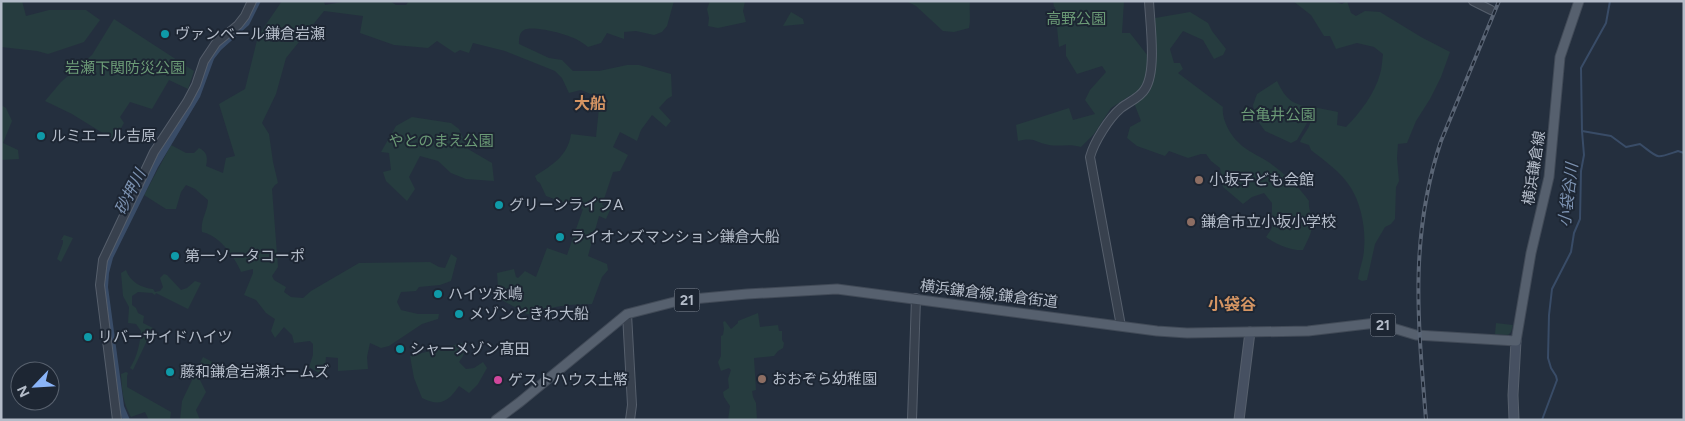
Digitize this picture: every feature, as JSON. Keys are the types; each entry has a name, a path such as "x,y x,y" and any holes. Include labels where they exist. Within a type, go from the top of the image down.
{"main road":[{"name":"横浜鎌倉線","path":"1516,340 1531,254 1549,178 1560,57 1580,1"},
{"name":"横浜鎌倉線;鎌倉街道","path":"496,420 627,314 682,300 732,295 837,289 1187,333 1308,331 1376,323 1416,335 1516,340"},
{"path":"1239,420 1250,332"},
{"path":"1514,420 1513,395 1516,340"}],"street":[{"path":"117,420 100,289 103,260 154,152 192,94 204,61 216,43 238,25 245,16 252,1"},
{"path":"1121,326 1090,156 1109,122 1121,108 1144,91 1148,84 1152,46 1149,1"},
{"path":"1473,1 1491,10"},
{"path":"912,420 916,298"},
{"path":"627,314 632,405 630,420"}],"green space":[{"path":"1,1 22,1 26,16 49,10 86,10 100,20 84,42 48,54 1,47"},
{"path":"282,1 324,1 325,5 347,1 390,1 396,5 406,5 409,1 674,1 667,26 662,32 654,35 636,31 624,32 624,39 607,33 601,43 588,47 573,38 547,30 528,29 522,31 520,36 519,44 549,58 562,60 573,71 599,71 627,65 639,65 671,74 672,96 659,108 671,121 666,127 652,115 641,130 637,141 620,132 613,147 628,155 620,171 613,172 602,205 610,210 606,219 599,216 588,256 607,264 608,270 602,277 592,304 555,307 535,316 527,314 502,300 498,290 497,273 514,269 518,278 525,271 536,277 547,248 567,255 583,209 546,196 535,176 553,164 563,154 571,134 596,137 600,98 581,90 569,93 562,78 555,71 505,51 473,43 469,53 460,50 455,53 437,41 428,48 394,45 360,33 363,16 324,11 286,58 276,94 262,123 269,134 278,183 272,189 278,267 272,276 274,280 286,287 284,292 291,297 303,298 311,291 359,263 430,262 445,268 451,254 457,258 451,281 440,285 419,287 416,291 401,292 397,302 401,310 418,314 439,314 438,319 422,324 389,346 381,348 370,343 367,357 368,369 338,371 338,358 326,357 324,376 309,367 313,355 313,344 310,341 294,343 292,335 284,327 275,338 271,331 275,319 266,313 256,300 244,295 253,269 241,272 226,248 209,234 202,232 202,223 208,200 195,189 186,185 181,192 176,209 166,209 144,195 171,145 186,153 194,153 199,148 206,155 206,166 223,173 226,158 235,156 219,104 245,89 258,36"},
{"path":"710,1 745,1 743,11 746,22 718,28 708,26 707,9"},
{"path":"906,1 970,1 969,28 954,32 943,31 916,6"},
{"name":"高野公園","path":"1053,1 1124,1 1122,33 1130,33 1148,56 1155,54 1155,18 1190,12 1208,23 1226,49 1223,55 1214,59 1203,40 1183,31 1170,49 1174,63 1180,63 1183,69 1178,73 1223,107 1223,116 1227,126 1241,145 1281,171 1309,201 1312,229 1303,250 1284,246 1266,237 1272,228 1272,203 1264,193 1252,197 1243,204 1223,187 1220,168 1206,154 1188,158 1169,151 1165,156 1137,146 1127,138 1130,127 1141,121 1131,95 1111,108 1094,134 1081,147 1049,145 1032,140 1018,141 1016,125 1069,108 1073,120 1095,114 1085,100 1090,90 1106,72 1102,66 1077,74 1066,56 1066,44 1059,47"},
{"path":"1293,1 1332,1 1342,4 1347,1 1351,13 1356,16 1365,11 1380,12 1450,52 1441,77 1416,121 1407,143 1398,144 1399,181 1396,187 1395,219 1385,227 1375,244 1367,280 1362,281 1358,279 1364,253 1364,233 1362,217 1355,194 1338,172 1311,150 1309,145 1300,142 1309,125 1313,107 1338,112 1337,125 1346,127 1362,109 1375,88 1381,72 1383,54 1374,47 1357,43 1336,49 1330,36 1324,36 1311,15"},
{"path":"791,12 803,19 804,24 783,26"},
{"name":"岩瀬下関防災公園","path":"114,19 194,71 188,89 169,80 152,109 130,102 120,117 124,123 114,140 72,114 45,101 61,82 92,55"},
{"name":"台亀井公園","path":"1277,81 1290,100 1308,109 1307,123 1297,140 1291,143 1265,131 1255,117 1253,105 1257,94"},
{"path":"1,105 6,108 12,121 3,143 18,150 19,159 1,160"},
{"name":"やとのまえ公園","path":"412,117 451,123 459,129 468,149 492,163 494,181 466,179 451,173 438,161 420,156 409,177 415,189 407,201 386,181 383,172 391,170 389,153 381,152 396,126"},
{"path":"64,235 73,238 61,262 57,259"},
{"path":"126,270 133,281 141,286 153,289 155,292 160,291 163,287 160,278 164,274 181,290 187,288 195,281 201,283 188,309 156,293 155,295 138,292 132,296 132,305 138,313 144,316 143,323 153,328 133,370 130,368 138,350 141,331 136,324 128,323 129,307 123,296 121,273"},
{"path":"758,313 760,327 778,325 779,331 782,331 783,348 774,356 754,358 756,390 752,391 756,403 757,420 728,420 730,406 723,392 729,388 728,379 731,370 729,368 721,371 718,362 721,356 723,322 725,321 731,329 738,321"},
{"path":"1496,323 1513,325 1511,332 1508,335 1495,334"},
{"path":"462,343 465,349 459,362 466,369 474,368 483,362 487,368 478,384 469,393 459,386 451,396 439,402 428,401 422,398 414,378 410,356"},
{"path":"203,357 216,364 200,380 206,392 196,410 200,420 180,420 182,401"},
{"path":"128,373 127,387 171,412 170,420 149,420 145,412 131,417 125,402 122,386 121,374"}],"water":[{"name":"砂押川","path":"254,1 261,1 249,25 221,50 214,59 200,97 158,167 113,258 108,287 124,406 130,420 123,420 120,413 103,292 103,274 108,256 159,152 209,57"}],"waterway":[{"name":"小袋谷川","path":"1542,420 1557,380 1548,358 1552,289 1571,252 1574,233 1580,219 1581,171 1584,155 1581,68 1606,23 1610,1"},
{"path":"1582,131 1611,136 1626,147 1640,144 1658,156 1678,151 1684,153"}],"railway":[{"path":"1426,420 1420,349 1418,280 1424,211 1441,141 1499,1"}],"place":[{"name":"ヴァンベール鎌倉岩瀬","path":"165,34"},
{"name":"ルミエール吉原","path":"41,136"},
{"name":"小坂子ども会館","path":"1199,180"},
{"name":"グリーンライフA","path":"499,205"},
{"name":"鎌倉市立小坂小学校","path":"1191,222"},
{"name":"ライオンズマンション鎌倉大船","path":"560,237"},
{"name":"第一ソータコーポ","path":"175,256"},
{"name":"ハイツ永嶋","path":"438,294"},
{"name":"メゾンときわ大船","path":"459,314"},
{"name":"リバーサイドハイツ","path":"88,337"},
{"name":"シャーメゾン髙田","path":"400,349"},
{"name":"藤和鎌倉岩瀬ホームズ","path":"170,372"},
{"name":"おおぞら幼稚園","path":"762,379"},
{"name":"ゲストハウス土幣","path":"498,380"}],"district":[{"name":"大船","path":"590,103"},
{"name":"小袋谷","path":"1232,304"}]}
